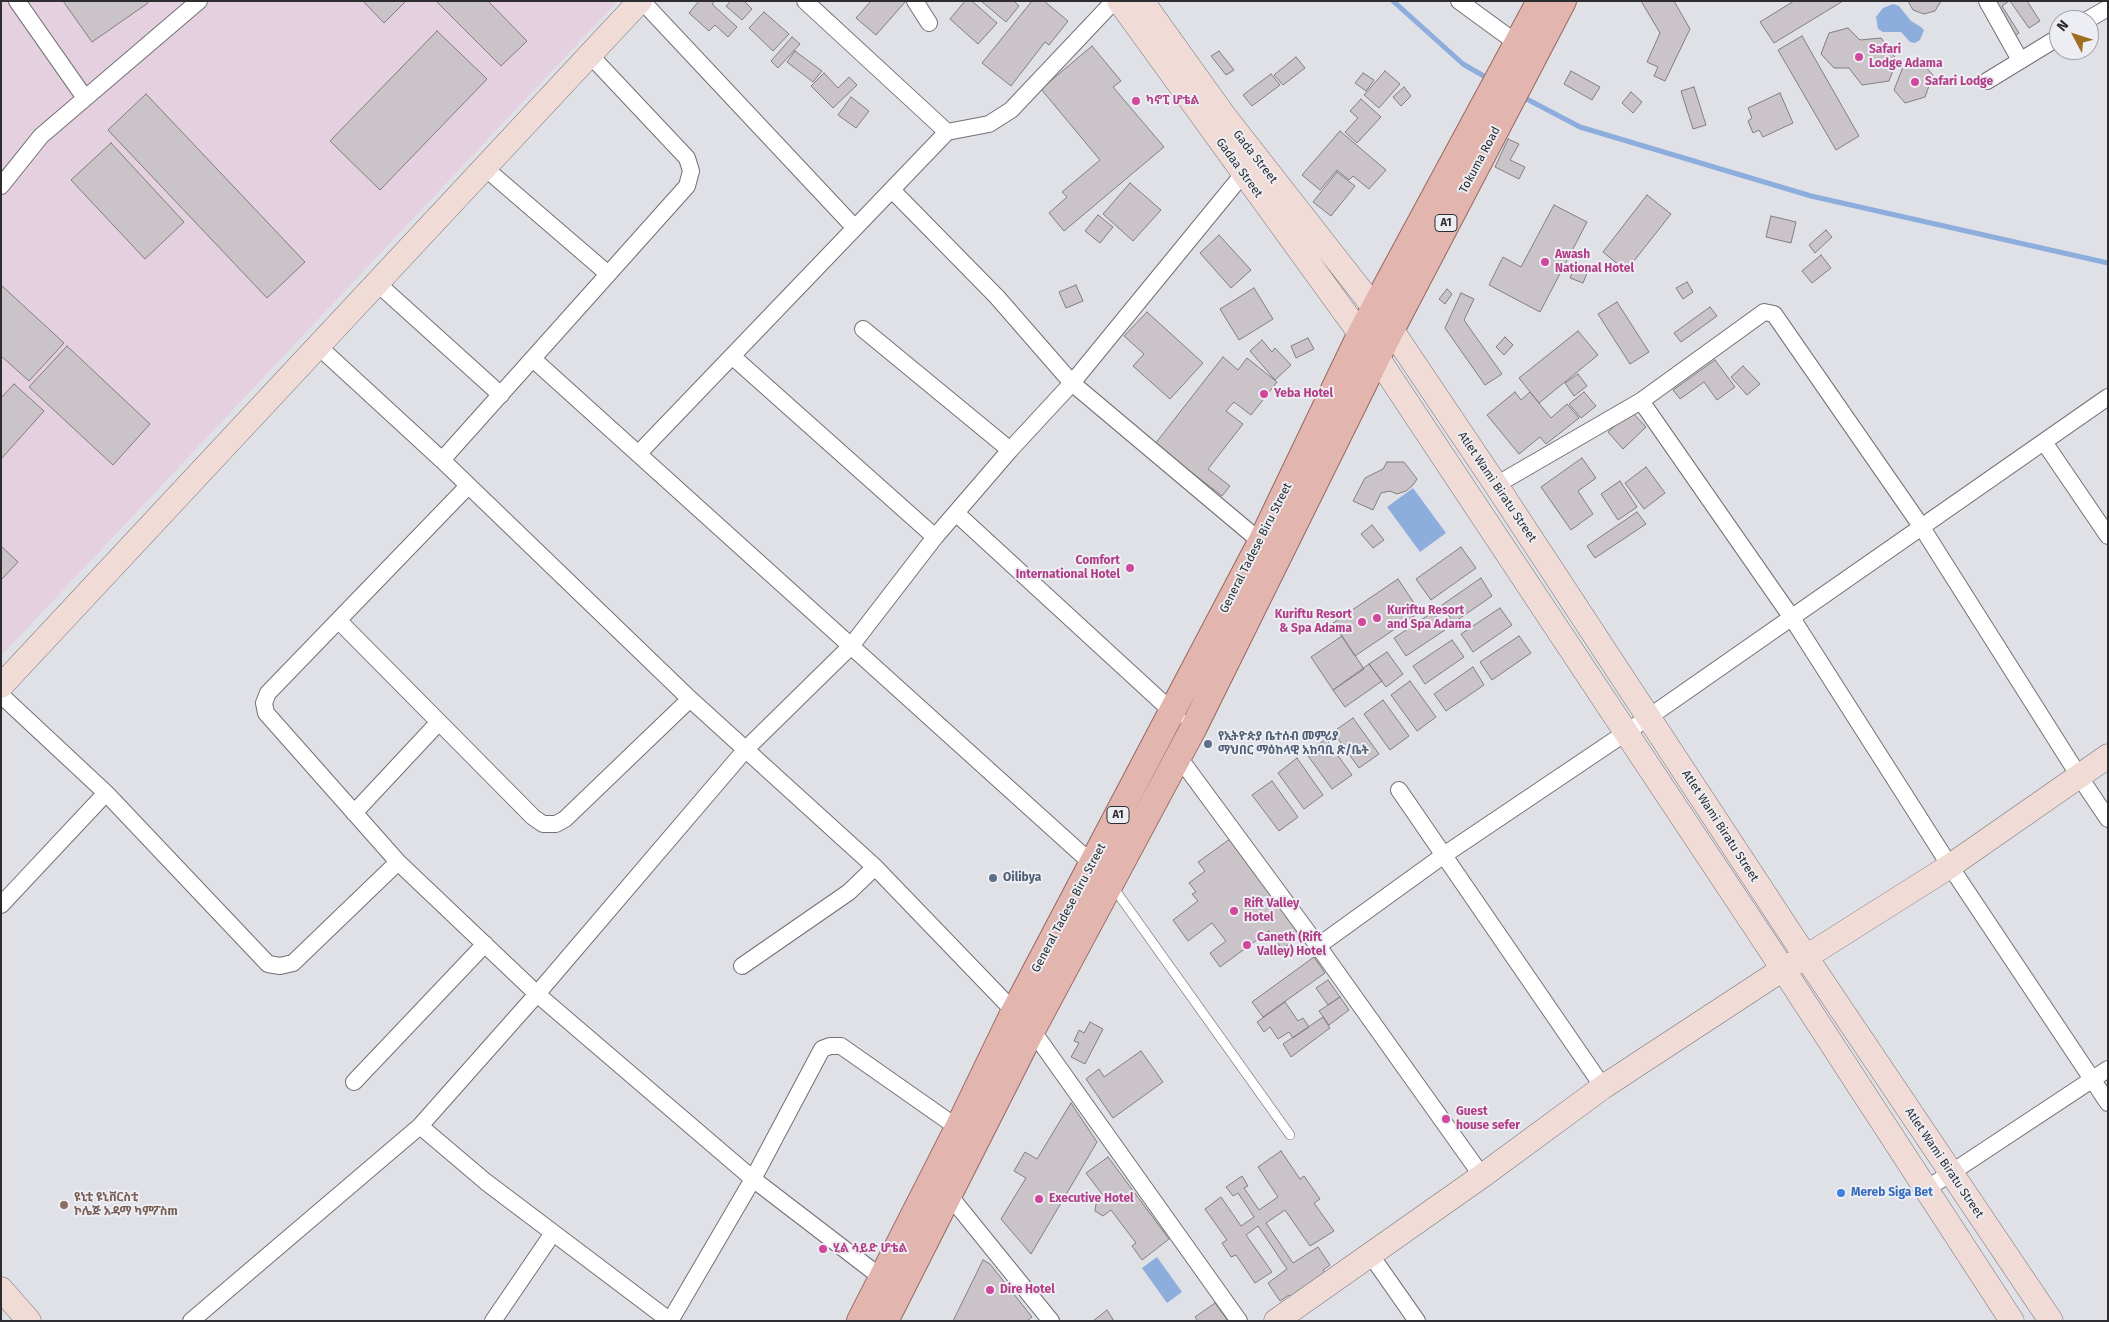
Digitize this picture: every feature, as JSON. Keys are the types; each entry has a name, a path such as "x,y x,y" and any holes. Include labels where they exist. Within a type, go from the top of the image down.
{"main road":[{"path":"1,686 641,1"},
{"name":"Gadaa Street","path":"1119,1 1377,356"},
{"name":"Gada Street","path":"1142,1 1230,125 1307,225 1391,329"},
{"name":"A1","path":"1518,58 1540,1"},
{"name":"A1","path":"1518,58 1562,1"},
{"name":"Tokuma Road","path":"1375,308 1476,143 1518,58"},
{"name":"Tokuma Road","path":"1391,329 1476,143"},
{"name":"General Tadese Biru Street","path":"873,1317 949,1195 1032,1030 1172,712 1261,542 1361,333 1375,308"},
{"name":"General Tadese Biru Street","path":"873,1317 882,1278 1014,1012 1101,872 1178,756 1193,729 1391,329"},
{"name":"Atlet Wami Biratu Street","path":"1391,329 1496,485 1806,957 2051,1321"},
{"path":"1377,356 1783,969 2012,1321"},
{"path":"1276,1321 1482,1176 1603,1087 1783,969 1806,957 1950,866 2108,756"},
{"path":"1,1289 29,1321"}],"street":[{"path":"17,1 85,98"},
{"path":"1,186 41,136 199,1"},
{"path":"641,1 855,228"},
{"path":"805,1 947,132"},
{"path":"915,1 928,23"},
{"path":"638,454 947,132 989,124 1011,110 1114,1"},
{"path":"1459,1 1518,58"},
{"path":"1987,1 2020,60"},
{"path":"1987,81 2049,43"},
{"path":"442,460 607,273 687,186 691,171 687,158 590,56"},
{"path":"485,168 607,273"},
{"path":"191,1321 420,1126 537,994 746,749 851,646 935,537 1010,450 1072,383 1243,174"},
{"path":"892,190 997,297 1072,383 1261,542"},
{"path":"377,283 501,395"},
{"path":"1496,485 1641,401 1764,312 1774,314 1921,526 2079,776 2108,818"},
{"path":"864,329 1010,450"},
{"path":"318,346 442,460 690,699 875,867 1032,1030 1239,1321"},
{"path":"732,356 935,537"},
{"path":"533,359 1101,872"},
{"path":"1318,946 1444,855 1626,733 2108,397"},
{"path":"1641,401 1792,618 1950,866 2108,1104"},
{"path":"2044,442 2108,536"},
{"path":"468,486 268,693 264,704 266,714 398,862 537,994 752,1179 882,1278"},
{"path":"956,513 1172,712 1193,729"},
{"path":"339,621 533,817 543,824 556,824 564,819 690,699"},
{"path":"1,695 106,794 268,964 280,966 293,963 398,862"},
{"path":"354,813 439,722"},
{"path":"1178,756 1318,946 1482,1176"},
{"path":"1399,790 1603,1087"},
{"path":"1,905 106,794"},
{"path":"742,966 848,892 875,867"},
{"path":"354,1082 485,944"},
{"path":"420,1126 486,1182 670,1321 752,1179 822,1049 830,1046 841,1046 958,1128"},
{"path":"1925,1190 2108,1069"},
{"path":"949,1195 1051,1321"},
{"path":"495,1320 553,1233"},
{"path":"1370,1254 1417,1321"}],"lane":[{"path":"1101,872 1290,1135"}],"shaded area":[{"path":"1,1 618,1 1,656"}],"water":[{"path":"1893,4 1899,6 1911,21 1924,30 1920,40 1915,43 1910,42 1901,32 1883,32 1878,29 1876,17 1883,8"},
{"path":"1413,488 1446,533 1420,552 1387,507"},
{"path":"1157,1257 1182,1292 1167,1303 1142,1268"}],"building":[{"path":"63,1 147,1 148,3 92,42"},
{"path":"363,1 406,1 384,23"},
{"path":"436,1 488,1 527,41 501,66"},
{"path":"699,1 715,1 712,4 737,27 728,37 715,25 709,31 689,13"},
{"path":"731,1 744,1 752,9 742,20 726,6"},
{"path":"871,1 906,1 876,35 856,18"},
{"path":"965,1 972,1 997,23 978,44 950,19"},
{"path":"981,1 1014,1 1019,6 1006,22"},
{"path":"1032,1 1044,1 1068,21 1049,45 1045,42 1011,86 982,63"},
{"path":"1641,1 1674,1 1690,29 1665,81 1654,76 1658,67 1647,62 1660,33"},
{"path":"1794,1 1843,1 1774,43 1760,22"},
{"path":"1908,1 1941,1 1935,11 1924,14 1913,10"},
{"path":"1987,1 2009,1 2002,6 2019,33 2006,41"},
{"path":"2010,1 2027,1 2040,21 2029,28"},
{"path":"764,12 789,34 773,51 749,28"},
{"name":"Safari Lodge Adama","path":"1848,28 1860,40 1881,38 1897,60 1889,81 1862,85 1849,68 1834,68 1821,54 1829,33"},
{"path":"437,31 487,79 380,190 330,141"},
{"path":"1802,36 1859,136 1836,150 1778,50"},
{"path":"792,37 800,44 778,68 771,61"},
{"path":"1092,46 1121,81 1113,87 1164,147 1064,231 1049,213 1067,197 1062,192 1100,160 1041,89"},
{"path":"795,51 822,71 813,82 787,62"},
{"path":"1219,51 1234,70 1226,75 1211,56"},
{"path":"1296,57 1305,68 1283,85 1274,75"},
{"path":"1921,62 1933,75 1925,97 1905,103 1894,90 1903,67"},
{"path":"1385,71 1400,84 1379,108 1364,95"},
{"path":"1571,71 1600,87 1592,100 1564,84"},
{"path":"824,73 838,88 849,77 857,85 833,108 811,86"},
{"path":"1363,73 1374,80 1366,91 1355,83"},
{"path":"1271,74 1280,85 1252,106 1243,95"},
{"path":"1404,87 1411,96 1401,106 1393,97"},
{"path":"1694,87 1706,125 1693,129 1681,91"},
{"path":"1631,92 1642,102 1633,113 1622,103"},
{"path":"1780,93 1793,123 1763,137 1759,130 1753,133 1748,121 1752,118 1748,108"},
{"path":"146,94 305,262 267,298 108,130"},
{"path":"851,97 869,111 856,128 838,115"},
{"path":"1361,99 1381,117 1357,143 1345,132 1358,118 1350,111"},
{"path":"1340,131 1386,170 1369,189 1353,176 1349,180 1337,170 1320,190 1302,175"},
{"path":"1508,139 1519,144 1510,160 1525,167 1519,179 1495,167"},
{"path":"111,143 184,222 145,259 71,180"},
{"path":"1337,172 1355,186 1331,216 1313,202"},
{"path":"1130,183 1161,210 1133,241 1103,214"},
{"path":"1647,195 1671,214 1626,271 1603,252"},
{"name":"Awash National Hotel","path":"1554,205 1587,222 1540,312 1489,285 1503,257 1521,267"},
{"path":"1098,215 1113,227 1100,243 1085,231"},
{"path":"1771,216 1796,222 1791,243 1766,237"},
{"path":"1826,230 1832,237 1815,253 1809,245"},
{"path":"1219,235 1251,270 1231,288 1200,253"},
{"path":"1821,255 1831,268 1812,283 1802,271"},
{"path":"1575,266 1588,271 1583,283 1570,278"},
{"path":"1687,282 1693,292 1683,299 1676,288"},
{"path":"1,285 64,343 29,381 1,356"},
{"path":"1076,285 1083,301 1066,308 1059,292"},
{"path":"1254,288 1273,319 1239,340 1220,309"},
{"path":"1447,289 1452,294 1445,304 1439,299"},
{"path":"1461,293 1474,299 1464,320 1502,374 1485,385 1445,328"},
{"path":"1617,302 1649,352 1630,364 1598,314"},
{"path":"1710,307 1717,316 1681,342 1674,333"},
{"path":"1147,312 1203,363 1170,399 1133,366 1144,354 1124,336"},
{"path":"1578,331 1598,355 1539,403 1519,378"},
{"path":"1505,337 1513,345 1504,355 1496,347"},
{"path":"1308,338 1314,349 1296,358 1291,346"},
{"path":"1262,340 1272,352 1275,348 1291,365 1275,380 1250,351"},
{"path":"67,346 150,424 113,465 29,387"},
{"path":"1223,357 1238,370 1247,358 1277,382 1251,415 1234,402 1226,411 1243,424 1208,469 1230,486 1222,496 1155,444"},
{"path":"1715,360 1735,387 1717,400 1704,382 1680,399 1673,390"},
{"path":"1743,366 1760,384 1747,395 1731,377"},
{"path":"1578,374 1587,386 1574,396 1565,383"},
{"path":"14,384 44,411 1,459 1,398"},
{"path":"1515,392 1521,400 1530,392 1551,418 1567,404 1579,418 1546,444 1540,437 1519,454 1487,415"},
{"path":"1584,392 1596,406 1581,418 1569,404"},
{"path":"1631,411 1646,427 1623,449 1608,432"},
{"path":"1582,458 1596,478 1578,491 1593,514 1571,530 1541,487"},
{"path":"1387,462 1404,462 1417,479 1413,485 1406,491 1397,494 1390,491 1381,493 1373,510 1353,501 1365,478 1383,469"},
{"path":"1646,467 1665,493 1644,509 1625,483"},
{"path":"1620,481 1637,507 1618,520 1601,494"},
{"path":"1637,512 1646,524 1595,558 1587,546"},
{"path":"1372,525 1384,540 1373,548 1361,534"},
{"path":"1,546 18,562 1,580"},
{"path":"1461,547 1476,568 1431,600 1416,579"},
{"path":"1481,578 1492,596 1453,623 1442,605"},
{"name":"Kuriftu Resort and Spa Adama","path":"1398,579 1420,612 1355,656 1333,623"},
{"path":"1500,608 1512,625 1473,652 1461,634"},
{"path":"1433,612 1445,630 1406,656 1394,638"},
{"path":"1342,636 1364,669 1333,690 1311,657"},
{"path":"1519,636 1531,653 1492,680 1480,662"},
{"path":"1452,640 1464,657 1425,684 1413,666"},
{"path":"1387,652 1403,674 1386,687 1369,664"},
{"path":"1369,664 1382,681 1345,707 1333,690"},
{"path":"1473,667 1484,685 1446,711 1434,694"},
{"path":"1410,681 1436,717 1417,731 1391,695"},
{"path":"1383,700 1409,736 1390,750 1364,714"},
{"path":"1353,718 1379,754 1359,768 1333,732"},
{"path":"1326,739 1352,775 1332,789 1306,753"},
{"path":"1297,758 1323,795 1304,809 1278,773"},
{"path":"1272,781 1298,817 1279,831 1252,795"},
{"name":"Rift Valley Hotel","path":"1230,839 1301,935 1282,949 1269,931 1220,967 1210,953 1226,941 1212,923 1188,941 1173,920 1198,901 1192,894 1196,892 1189,883 1205,871 1198,862"},
{"path":"1314,957 1325,973 1263,1017 1252,1002"},
{"path":"1328,980 1340,997 1328,1005 1316,988"},
{"path":"1340,997 1349,1010 1329,1025 1319,1011"},
{"path":"1285,1002 1298,1021 1303,1018 1309,1027 1293,1038 1289,1032 1278,1039 1270,1027 1264,1032 1257,1022"},
{"path":"1323,1017 1330,1028 1291,1057 1283,1044"},
{"path":"1090,1022 1103,1029 1085,1064 1071,1057 1079,1043 1074,1041 1079,1030 1084,1033"},
{"path":"1141,1051 1163,1082 1113,1118 1086,1079 1099,1069 1104,1077"},
{"name":"Executive Hotel","path":"1071,1103 1097,1142 1031,1254 1001,1219 1026,1178 1014,1171 1025,1152 1037,1159"},
{"path":"1281,1151 1300,1179 1304,1176 1320,1199 1314,1203 1334,1231 1310,1246 1285,1210 1266,1223 1293,1263 1318,1247 1330,1265 1323,1270 1329,1277 1294,1301 1289,1295 1280,1301 1268,1283 1287,1269 1258,1226 1246,1235 1272,1272 1255,1283 1236,1255 1231,1257 1222,1243 1227,1240 1205,1209 1221,1197 1241,1226 1254,1217 1238,1193 1233,1196 1226,1187 1242,1176 1248,1186 1244,1188 1259,1210 1278,1197 1258,1167"},
{"path":"1108,1157 1169,1239 1142,1260 1132,1246 1136,1243 1111,1210 1103,1216 1095,1211 1096,1204 1105,1198 1086,1173"},
{"name":"Dire Hotel","path":"983,1260 990,1264 1032,1317 1027,1321 953,1321"},
{"path":"1215,1303 1228,1321 1198,1321 1195,1317"},
{"path":"1107,1310 1114,1321 1093,1321"}],"waterway":[{"path":"1393,1 1463,64 1489,79"},
{"path":"1521,96 1580,127 1811,196 2108,263"}],"place":[{"name":"Safari Lodge Adama","path":"1859,57"},
{"name":"Safari Lodge","path":"1915,82"},
{"name":"ካኖፒ ሆቴል","path":"1136,101"},
{"name":"Awash National Hotel","path":"1545,262"},
{"name":"Yeba Hotel","path":"1264,394"},
{"name":"Comfort International Hotel","path":"1130,568"},
{"name":"Kuriftu Resort and Spa Adama","path":"1377,618"},
{"name":"Kuriftu Resort & Spa Adama","path":"1362,622"},
{"name":"የኢትዮጵያ ቤተሰብ መምሪያ ማህበር ማዕከላዊ አከባቢ ጽ/ቤት","path":"1208,744"},
{"name":"Oilibya","path":"993,878"},
{"name":"Rift Valley Hotel","path":"1234,911"},
{"name":"Caneth (Rift Valley) Hotel","path":"1247,945"},
{"name":"Guest house sefer","path":"1446,1119"},
{"name":"Mereb Siga Bet","path":"1841,1193"},
{"name":"Executive Hotel","path":"1039,1199"},
{"name":"ዩኒቲ ዩኒቨርስቲ ኮሌጅ አዳማ ካምፖስm","path":"64,1205"},
{"name":"ሂል ሳይድ ሆቴል","path":"823,1249"},
{"name":"Dire Hotel","path":"990,1290"}]}
